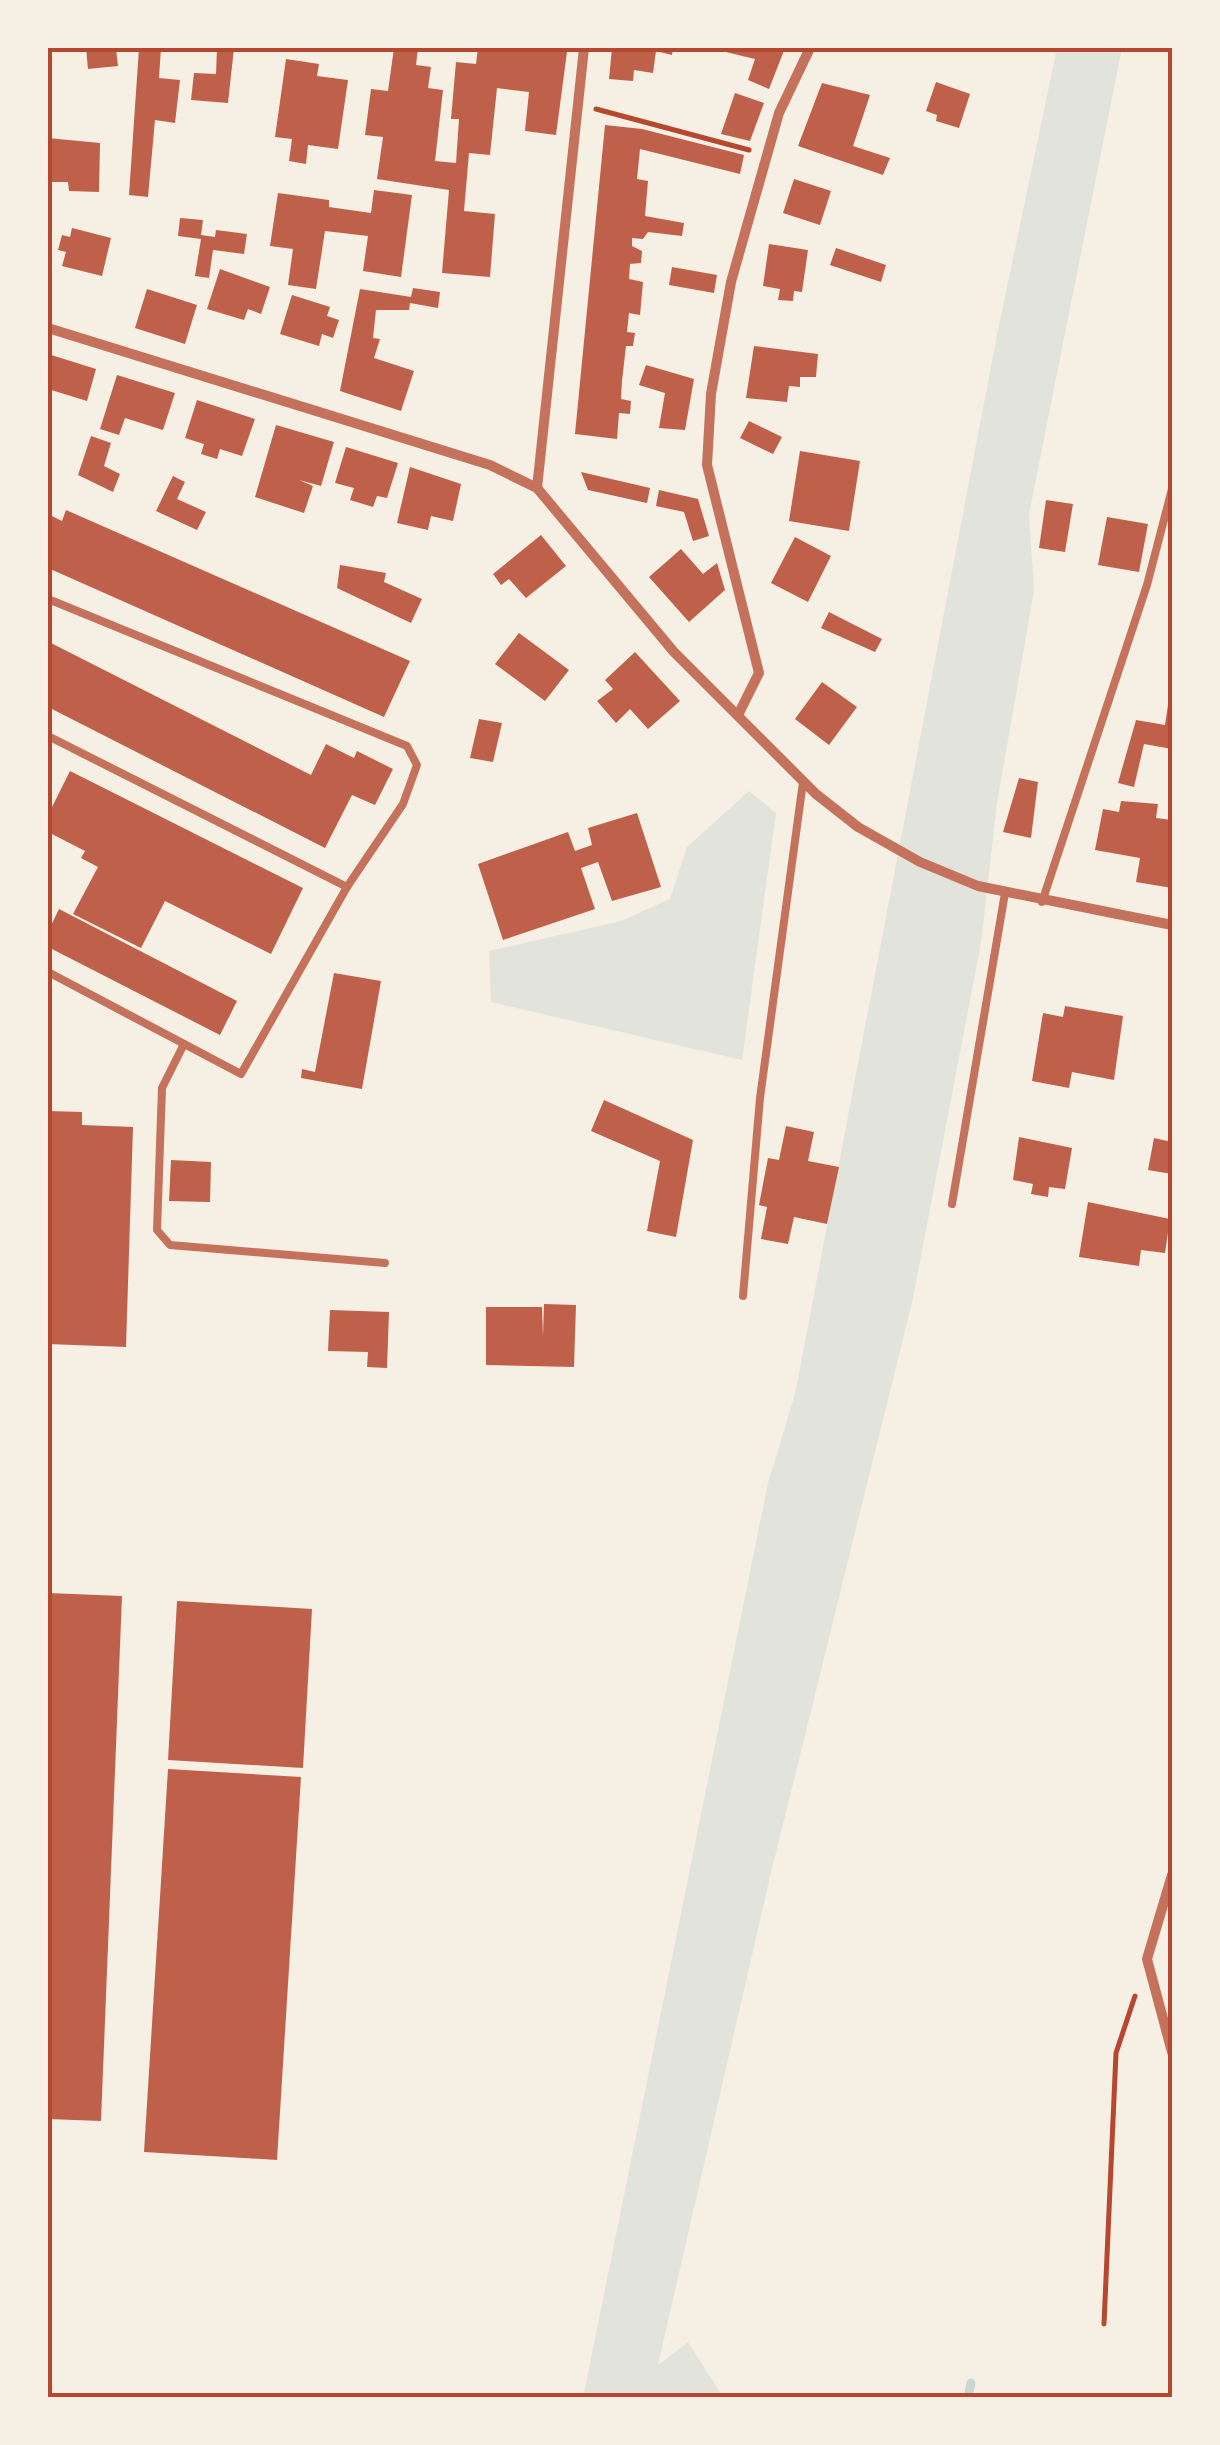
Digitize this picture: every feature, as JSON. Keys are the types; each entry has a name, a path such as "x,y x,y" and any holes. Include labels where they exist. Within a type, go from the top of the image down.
{"street":[{"path":"537,488 584,48"},
{"path":"738,715 759,673 706,465 711,394 731,282 779,112 810,48"},
{"path":"48,328 490,465 537,488 674,652 803,782 858,827 920,862 1005,893 1172,925"},
{"path":"1172,1875 1147,1960 1172,2052"}],"lane":[{"path":"1042,902 1147,585 1172,489"},
{"path":"48,599 407,746 417,765 403,804 346,887 242,1074 48,972"},
{"path":"48,736 346,887"},
{"path":"742,1296 760,1098 803,782"},
{"path":"952,1204 1005,893"},
{"path":"184,1044 162,1088 156,1230 170,1245 386,1263"}],"path":[{"path":"578,104 767,155"},
{"path":"1104,2324 1116,2053 1147,1960"}],"shaded area":[{"path":"1057,48 1122,48 1029,514 1034,591 997,803 981,943 913,1298 769,1881 658,2365 688,2342 723,2397 583,2398 768,1483 795,1394 997,335"},
{"path":"749,791 776,813 742,1060 491,1002 489,951 621,921 670,899 687,847"}],"building":[{"path":"86,48 116,48 118,66 88,69"},
{"path":"139,48 161,48 159,78 180,80 175,123 155,120 148,197 129,195"},
{"path":"217,48 234,48 228,103 191,100 194,73 216,74"},
{"path":"394,48 418,48 416,65 431,67 428,88 443,90 435,161 456,163 459,119 451,119 456,62 476,64 478,48 567,52 556,135 525,131 529,92 497,88 490,155 469,153 464,211 495,214 490,277 442,273 449,190 377,179 383,137 365,135 371,89 388,91"},
{"path":"612,48 673,48 672,55 656,51 653,73 634,70 633,81 609,79"},
{"path":"709,48 785,48 769,89 748,80 755,59"},
{"path":"286,59 319,64 317,76 348,80 338,149 308,145 306,164 289,161 292,139 275,137"},
{"path":"936,82 970,94 959,128 936,121 937,115 926,111"},
{"path":"822,83 870,95 853,146 890,158 883,175 798,146"},
{"path":"735,93 764,103 750,141 721,134"},
{"path":"605,125 642,129 744,155 740,174 640,149 637,179 648,181 645,216 684,223 682,236 648,232 643,239 632,238 632,246 642,251 641,263 630,264 629,279 643,282 640,315 629,313 627,332 635,333 633,346 626,346 621,399 631,401 630,414 619,413 617,439 575,434"},
{"path":"48,138 100,143 99,192 69,191 68,182 48,182"},
{"path":"794,179 831,191 820,225 783,213"},
{"path":"374,190 412,195 401,277 363,271 368,236 325,231 316,289 288,285 293,249 270,246 278,193 329,200 329,207 371,213"},
{"path":"180,218 203,220 201,235 215,237 216,230 247,234 244,254 213,250 209,278 195,276 201,239 178,236"},
{"path":"72,228 111,238 102,276 62,266 66,252 58,250 62,235 70,237"},
{"path":"769,244 808,250 802,292 794,291 793,301 778,300 780,289 763,286"},
{"path":"836,248 886,265 881,282 830,265"},
{"path":"672,267 717,275 714,293 669,285"},
{"path":"220,269 270,287 261,314 248,309 244,320 207,309"},
{"path":"413,288 440,292 438,308 410,303 409,310 376,310 373,338 380,339 374,358 414,371 401,411 340,391 360,289 411,297"},
{"path":"147,289 197,305 185,344 135,328"},
{"path":"292,295 330,307 327,316 339,320 333,338 322,334 319,346 280,334"},
{"path":"754,346 818,354 816,377 800,377 800,387 789,386 787,402 746,398"},
{"path":"48,354 96,369 87,401 48,389"},
{"path":"646,365 694,379 685,430 659,428 665,393 639,385"},
{"path":"117,375 175,393 163,430 125,418 119,435 100,429"},
{"path":"197,400 255,419 242,456 220,449 217,459 201,454 204,444 185,438"},
{"path":"749,421 782,437 773,454 740,438"},
{"path":"276,425 334,442 321,486 299,480 313,486 304,513 255,497"},
{"path":"91,436 111,443 104,466 120,474 113,492 78,475"},
{"path":"346,447 398,463 387,498 377,496 373,507 350,500 354,488 335,483"},
{"path":"800,451 860,461 849,531 789,521"},
{"path":"410,467 461,484 453,521 431,516 428,530 397,523"},
{"path":"581,472 650,488 647,503 588,490"},
{"path":"173,476 185,482 177,499 206,512 197,530 156,511"},
{"path":"659,490 698,499 709,536 693,541 684,512 656,506"},
{"path":"1046,500 1073,504 1065,552 1039,548"},
{"path":"66,510 410,661 384,717 48,568 48,514 62,521"},
{"path":"1107,517 1148,524 1139,572 1098,565"},
{"path":"541,535 566,566 526,598 509,579 501,585 493,574"},
{"path":"795,537 831,556 808,602 771,583"},
{"path":"681,549 703,574 717,563 725,590 689,622 649,577"},
{"path":"340,565 386,573 384,582 422,599 411,623 337,588"},
{"path":"829,612 882,639 875,652 821,628"},
{"path":"519,633 569,670 545,701 495,664"},
{"path":"49,642 311,775 326,744 354,758 357,751 393,769 375,805 352,795 325,848 48,707"},
{"path":"635,652 680,701 648,729 630,709 616,723 597,701 613,689 605,680"},
{"path":"822,682 857,707 829,745 795,719"},
{"path":"1170,692 1172,749 1144,744 1134,787 1118,783 1136,720 1165,725"},
{"path":"479,719 502,723 493,762 470,758"},
{"path":"70,771 303,888 271,954 165,901 141,948 73,914 98,867 81,858 85,851 48,832 48,815"},
{"path":"1019,778 1038,782 1031,838 1003,832"},
{"path":"1121,801 1158,804 1156,818 1172,820 1172,888 1136,882 1140,858 1095,850 1103,809 1119,812"},
{"path":"637,813 661,887 612,901 598,862 581,868 595,909 503,940 478,864 568,832 575,851 592,845 588,828"},
{"path":"59,909 237,1001 220,1035 48,947 48,932"},
{"path":"334,973 381,981 362,1089 301,1078 302,1069 315,1072"},
{"path":"1065,1006 1123,1016 1114,1080 1072,1072 1069,1088 1032,1081 1043,1013 1063,1017"},
{"path":"604,1100 693,1140 676,1237 647,1231 660,1161 591,1131"},
{"path":"48,1111 82,1112 82,1125 133,1127 126,1347 48,1344"},
{"path":"786,1126 814,1132 808,1161 839,1167 827,1224 794,1217 788,1244 761,1239 767,1207 759,1205 768,1158 779,1160"},
{"path":"1019,1137 1072,1148 1065,1189 1049,1187 1048,1197 1031,1194 1033,1184 1013,1180"},
{"path":"1154,1138 1172,1142 1172,1174 1148,1170"},
{"path":"171,1160 211,1162 210,1202 169,1201"},
{"path":"1088,1202 1170,1219 1165,1253 1141,1250 1139,1266 1079,1257"},
{"path":"544,1304 576,1305 574,1367 486,1365 486,1307 542,1307 543,1336"},
{"path":"330,1310 389,1312 387,1368 367,1367 368,1352 328,1351"},
{"path":"48,1593 122,1596 101,2121 48,2119"},
{"path":"177,1601 312,1609 303,1768 168,1760"},
{"path":"168,1769 301,1777 277,2160 144,2152"}],"waterway":[{"path":"968,2398 971,2383"}]}
